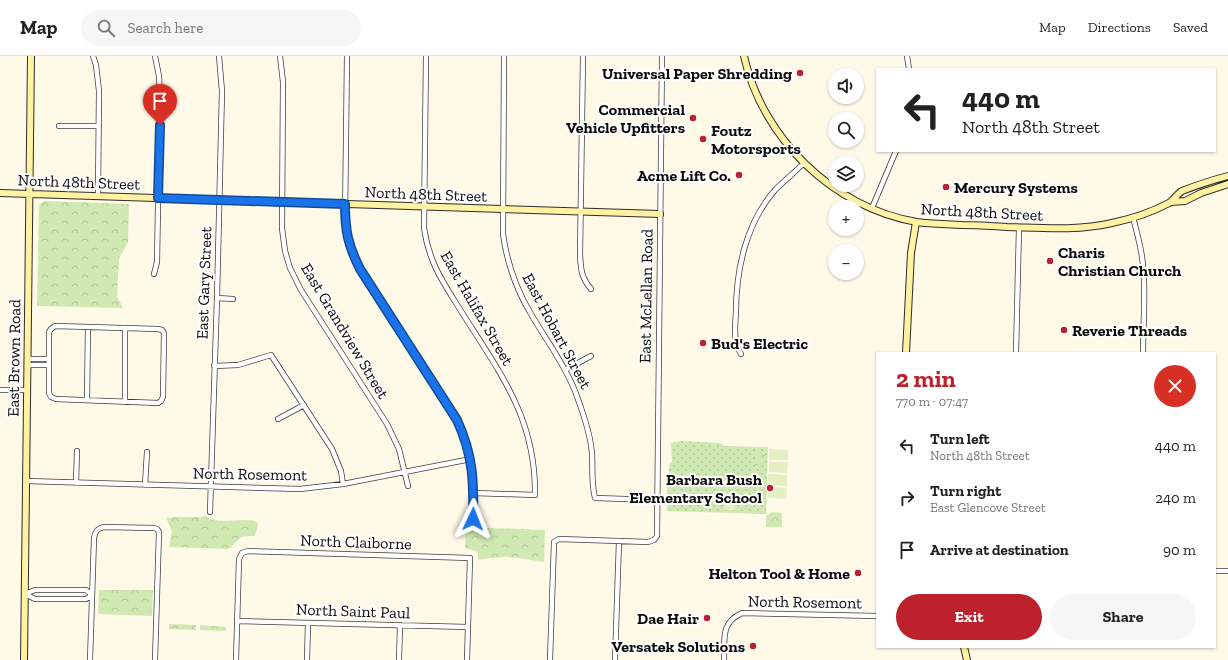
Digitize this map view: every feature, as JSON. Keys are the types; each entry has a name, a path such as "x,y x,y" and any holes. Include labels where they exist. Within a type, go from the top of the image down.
{"street":[{"name":"East Brown Road","path":"24,660 31,56"},
{"path":"93,56 96,65 99,91 98,195"},
{"path":"154,274 157,262 160,96 159,76 155,56"},
{"name":"East Gary Street","path":"210,512 220,200 222,91 219,56"},
{"name":"East Grandview Street","path":"280,56 283,82 282,228 285,251 297,282 387,424 399,449 408,486"},
{"path":"347,56 345,222 350,250 360,269 457,420 467,444 471,459 474,493 473,519"},
{"name":"East Halifax Street","path":"426,56 424,228 430,257 443,282 506,384 519,409 532,451 535,495 474,493"},
{"name":"East Hobart Street","path":"504,56 502,210 505,253 514,281 531,315 557,355 575,390 588,432 595,498 657,500"},
{"path":"584,56 581,271 584,280 591,289"},
{"name":"East McLellan Road","path":"619,541 648,542 654,540 657,536 662,56"},
{"name":"North 48th Street","path":"744,56 752,85 767,116 784,141 804,163 830,185 853,200 896,217 916,222 1019,227 1082,228 1114,223 1134,217 1171,202 1185,201 1201,193 1228,184"},
{"path":"907,56 909,68"},
{"path":"59,126 99,126"},
{"path":"872,208 896,152"},
{"path":"741,354 737,348 735,340 736,294 742,255 748,238 765,204 776,190 804,163"},
{"name":"North 48th Street","path":"1171,202 1180,192 1228,176"},
{"name":"North 48th Street","path":"0,193 660,214"},
{"path":"1134,217 1143,266 1143,352"},
{"path":"906,352 911,253 916,222"},
{"path":"1016,352 1019,227"},
{"path":"217,298 233,299"},
{"path":"55,326 125,328 158,329 162,330 164,333 163,397 161,401 158,403 125,402 56,399 51,397 49,393 49,332 51,329 55,326"},
{"path":"87,400 88,327"},
{"path":"125,328 125,402"},
{"path":"214,366 238,365 272,355 332,450 341,471 343,484"},
{"path":"565,370 591,356"},
{"path":"27,362 49,359"},
{"path":"27,362 49,365"},
{"path":"0,390 27,390"},
{"path":"278,419 304,405"},
{"path":"76,483 77,451"},
{"path":"145,485 146,452"},
{"name":"North Rosemont","path":"26,481 300,489 343,484 471,459"},
{"path":"90,660 94,538 96,530 104,527 157,529 159,536 155,660"},
{"path":"550,660 554,542 559,540 619,541 615,660"},
{"name":"North Claiborne","path":"238,621 240,559 242,553 248,551 470,558 468,627"},
{"path":"1216,571 1228,571"},
{"path":"25,594 35,590 86,590 92,595"},
{"path":"25,594 35,599 86,599 92,595"},
{"name":"North Rosemont","path":"724,660 725,631 728,622 742,613 876,616"},
{"path":"236,660 238,621"},
{"name":"North Saint Paul","path":"238,621 468,627"},
{"path":"307,660 308,623"},
{"path":"399,660 400,625"},
{"path":"467,660 468,627"},
{"path":"964,648 967,660"}],"green space":[{"path":"44,201 129,204 128,242 119,259 117,296 123,308 37,306 39,205"},
{"path":"682,441 720,443 724,446 768,447 766,514 667,511 667,478 669,476 669,465 672,462 671,443"},
{"path":"769,449 788,450 788,460 769,460"},
{"path":"756,451 765,451 764,466 755,465"},
{"path":"769,462 788,462 787,473 769,472"},
{"path":"768,474 787,475 787,486 768,485"},
{"path":"768,487 787,488 786,499 768,498"},
{"path":"724,493 735,494 735,502 724,501"},
{"path":"724,502 735,502 735,510 724,510"},
{"path":"772,512 782,513 782,527 766,527 766,516"},
{"path":"205,515 216,520 223,521 251,520 257,522 258,526 255,536 242,537 227,549 169,547 172,531 166,518 203,517"},
{"path":"466,527 545,530 544,562 511,557 478,560 478,552 465,548"},
{"path":"99,590 153,590 152,616 98,614"},
{"path":"169,624 196,625 196,630 169,629"},
{"path":"200,625 226,627 226,631 200,630"}],"place":[{"name":"Universal Paper Shredding","path":"800,73"},
{"name":"Commercial Vehicle Upfitters","path":"693,118"},
{"name":"Foutz Motorsports","path":"703,139"},
{"name":"Acme Lift Co.","path":"739,175"},
{"name":"Mercury Systems","path":"946,187"},
{"name":"Charis Christian Church","path":"1050,261"},
{"name":"Reverie Threads","path":"1064,330"},
{"name":"Bud's Electric","path":"703,343"},
{"name":"Barbara Bush Elementary School","path":"770,488"},
{"name":"Helton Tool & Home","path":"858,573"},
{"name":"Dae Hair","path":"707,618"},
{"name":"Versatek Solutions","path":"753,646"}],"route":[{"path":"160,125 158,198 345,204 345,222 350,250 360,269 462,430 471,459 473,474 473,519"}]}
